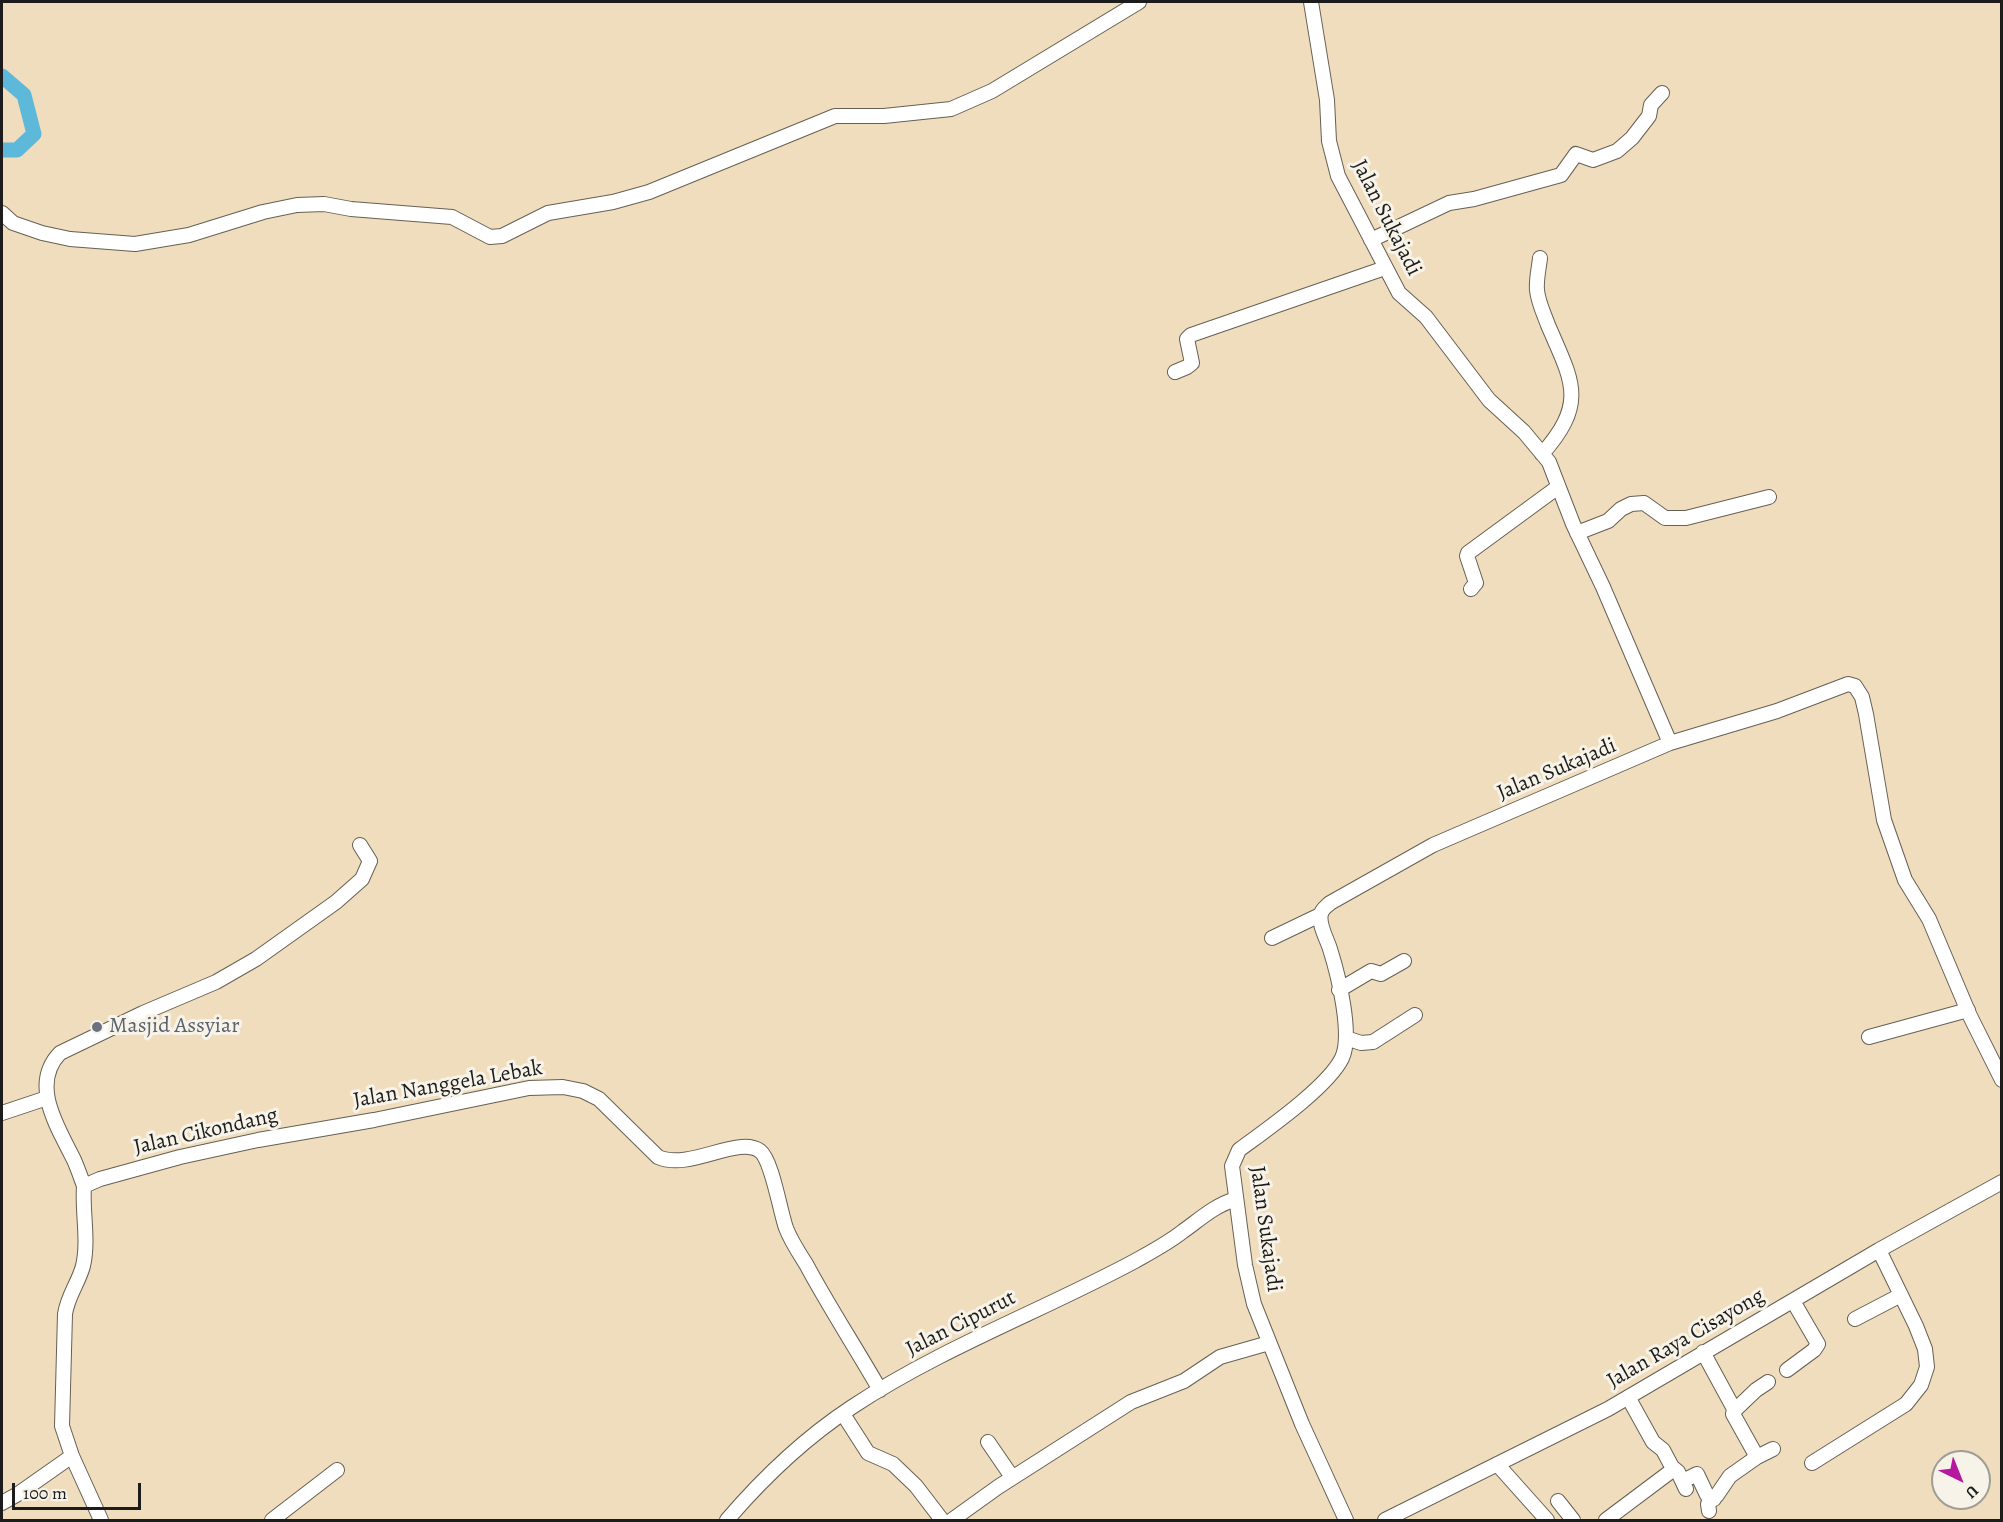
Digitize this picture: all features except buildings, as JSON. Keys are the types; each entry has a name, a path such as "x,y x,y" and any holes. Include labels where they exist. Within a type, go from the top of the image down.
{"street":[{"path":"2,213 13,223 42,233 135,244 189,236 263,212 297,204 324,204 351,209 452,217 490,237 502,236 548,213 613,202 649,192 835,116 884,116 951,109 992,91 1139,2"},
{"name":"Jalan Sukajadi","path":"1311,2 1327,100 1329,141 1338,176 1399,293 1426,317 1489,400 1524,432 1549,462 1577,533 1603,587 1670,743 1433,845 1330,903 1320,915 1334,963 1346,1047 1333,1072 1319,1087 1239,1150 1232,1166 1254,1304 1302,1424 1346,1521"},
{"path":"1371,240 1449,203 1474,199 1561,174 1567,170 1576,154 1593,160 1611,154 1632,138 1649,116 1651,105 1662,93"},
{"path":"1540,258 1537,289 1541,307 1571,379 1572,399 1566,420 1558,436 1542,454"},
{"path":"1175,372 1192,363 1187,339 1191,335 1386,268"},
{"path":"1472,589 1476,583 1468,553 1558,487"},
{"path":"1577,533 1608,521 1621,508 1631,504 1644,503 1665,518 1686,518 1769,497"},
{"path":"1670,743 1777,711 1848,684 1855,686 1862,697 1866,714 1884,820 1905,880 1929,919 2001,1080"},
{"path":"101,1521 72,1456 62,1426 62,1375 67,1300 83,1266 84,1186 75,1162 58,1132 47,1098 48,1071 53,1060 60,1053 236,971 336,902 362,879 370,861 360,845"},
{"path":"1272,938 1320,915"},
{"path":"1339,990 1371,971 1381,974 1404,961"},
{"path":"1869,1037 1968,1010"},
{"path":"1346,1038 1361,1043 1373,1042 1415,1015"},
{"name":"Jalan Nanggela Lebak","path":"338,1125 375,1120 529,1088 563,1087 583,1091 599,1099 658,1157 668,1162 679,1162 738,1148 747,1147 759,1151 768,1161 786,1229 880,1390"},
{"path":"2,1113 47,1098"},
{"name":"Jalan Cikondang","path":"84,1186 100,1179 180,1157 338,1125"},
{"name":"Jalan Raya Cisayong","path":"1384,1521 1628,1397 1879,1250 2001,1182"},
{"name":"Jalan Cipurut","path":"728,1521 791,1454 843,1414 880,1390 934,1360 1137,1260 1180,1234 1205,1215 1236,1199"},
{"path":"1812,1463 1906,1404 1921,1385 1927,1367 1925,1349 1879,1250"},
{"path":"1855,1319 1901,1295"},
{"path":"1787,1370 1814,1350 1818,1344 1793,1302"},
{"path":"952,1521 1012,1477 1131,1402 1184,1381 1220,1357 1269,1343"},
{"path":"1703,1352 1757,1457"},
{"path":"1734,1411 1768,1382"},
{"path":"1628,1397 1653,1442 1663,1450 1684,1485 1697,1474 1711,1505 1730,1476 1773,1449"},
{"path":"843,1414 864,1450 874,1457 893,1464 916,1486 942,1521"},
{"path":"988,1442 1012,1477"},
{"path":"2,1503 72,1456"},
{"path":"1497,1464 1547,1521"},
{"path":"1606,1521 1674,1469"},
{"path":"272,1521 337,1470"},
{"path":"1558,1501 1574,1521"}],"waterway":[{"path":"2,76 24,95 34,134 17,150 2,150"}],"place":[{"name":"Masjid Assyiar","path":"97,1027"}]}
